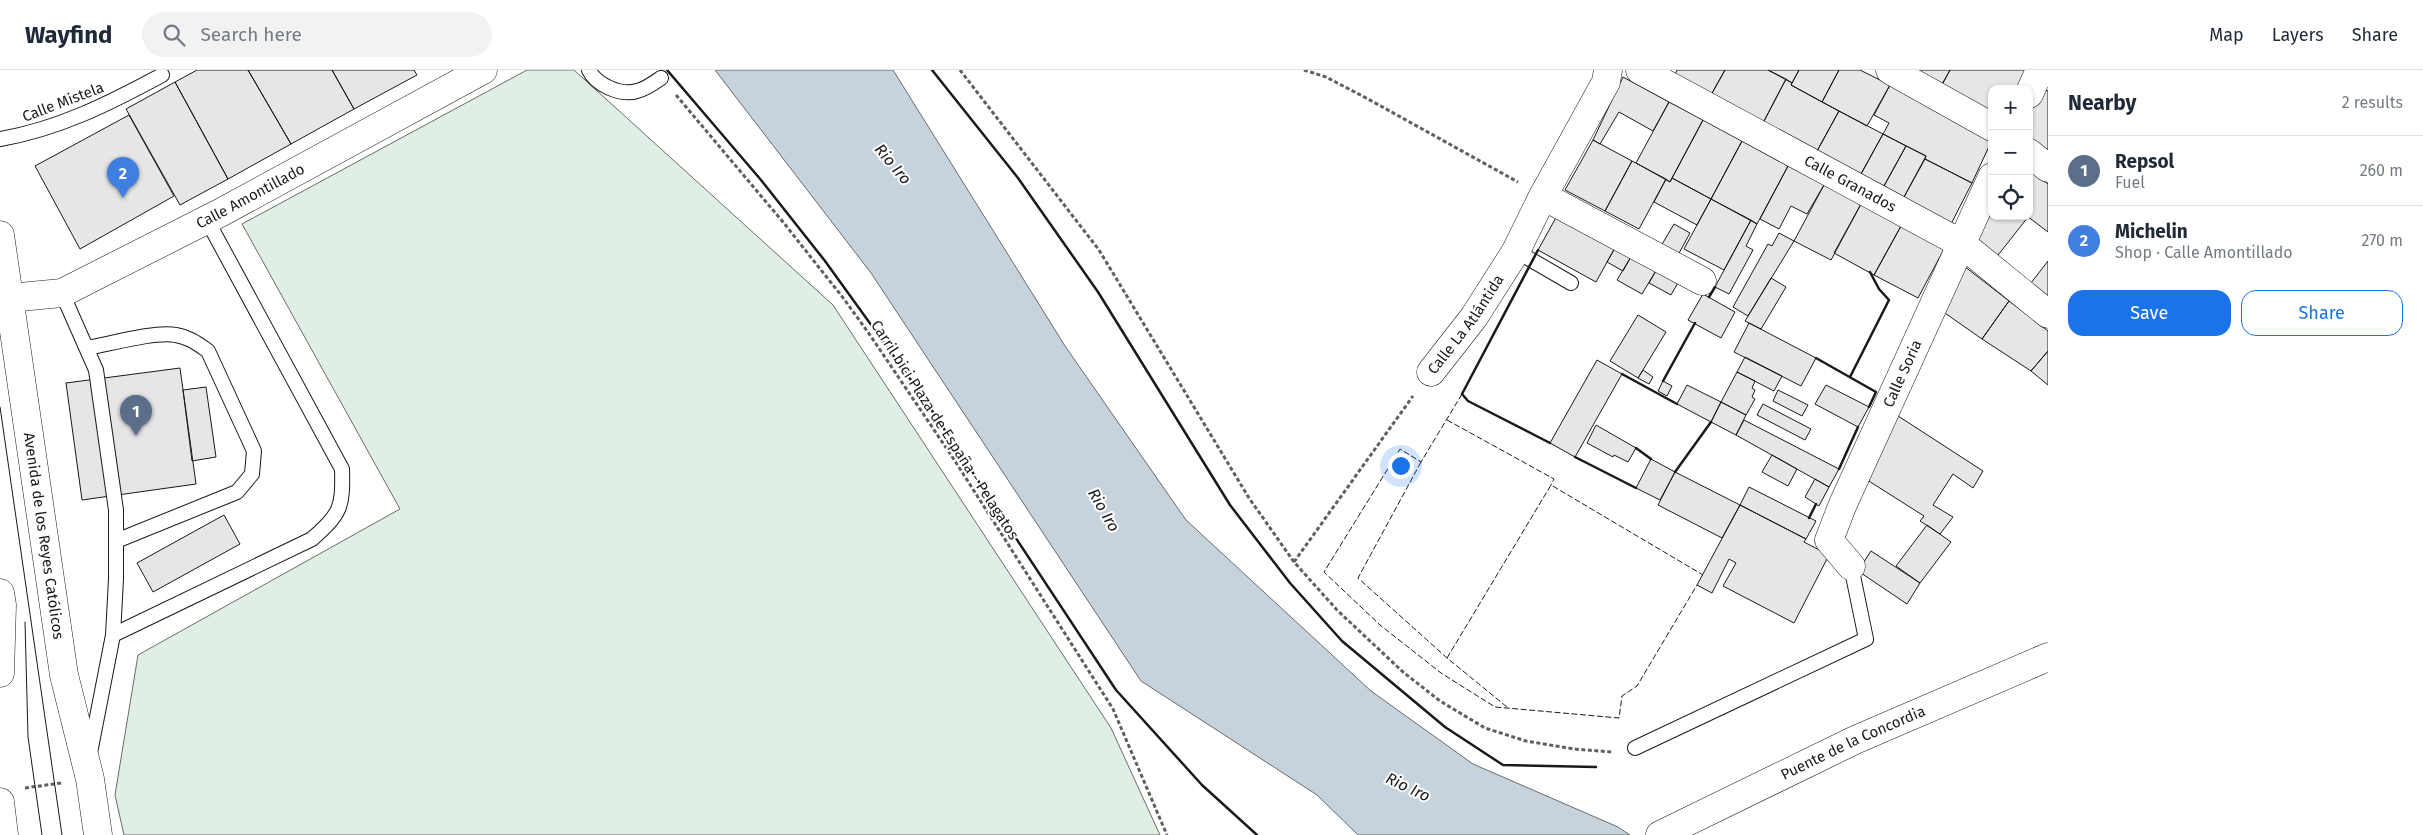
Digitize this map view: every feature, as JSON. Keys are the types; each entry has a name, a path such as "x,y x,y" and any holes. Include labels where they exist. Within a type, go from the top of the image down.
{"street":[{"name":"Calle Amontillado","path":"10,298 62,293 207,220 483,70"},
{"name":"Calle La Atlántida","path":"1431,372 1474,317 1516,251 1543,196 1606,82 1608,70"},
{"name":"Calle Granados","path":"1640,70 1962,244 2048,314"},
{"path":"1890,70 1988,125"},
{"path":"2033,85 2040,70"},
{"path":"2033,156 2048,168"},
{"name":"Calle Soria","path":"1851,566 1829,540 1843,504 1988,186"},
{"path":"1543,196 1702,282"},
{"name":"Avenida de los Reyes Católicos","path":"0,235 64,675 89,774 98,835"},
{"path":"0,593 1,657"},
{"name":"Puente de la Concordia","path":"1660,835 1856,740 2048,657"},
{"path":"4,835 10,795"}],"lane":[{"path":"589,70 604,85 620,91 636,92 661,78"},
{"name":"Calle Mistela","path":"0,139 29,134 91,112 162,75"},
{"path":"113,636 312,539 335,518 343,497 342,468 207,220"},
{"path":"1516,251 1571,283"},
{"path":"62,293 96,370 116,510 113,636 89,774"},
{"path":"87,348 157,336 175,335 193,340 208,351 254,451 252,474 237,492 116,541"},
{"path":"1635,748 1866,639 1851,566"}],"path":[{"path":"960,70 1099,250 1249,498 1294,562 1337,610 1403,672 1440,701 1485,728 1526,741 1574,749 1614,752 1635,748"},
{"path":"1304,70 1326,77 1368,99 1543,196"},
{"name":"Carril bici Plaza de España - Pelagatos","path":"661,78 783,222 844,299 950,453 1086,670 1109,702 1167,835"},
{"name":"Calle La Atlántida","path":"1294,562 1431,372"},
{"path":"10,795 89,774"}],"green space":[{"path":"527,70 574,70 833,305 1111,728 1160,835 124,835 115,795 138,655 400,509 242,224"}],"water":[{"name":"Rio Iro","path":"715,70 893,70 1065,346 1186,520 1371,691 1473,764 1618,827 1630,835 1358,835 1317,795 1141,681 871,273"}],"building":[{"path":"197,70 248,70 291,144 228,179 175,82"},
{"path":"248,70 332,70 354,109 291,144"},
{"path":"332,70 414,70 417,75 354,109"},
{"path":"1677,70 1725,70 1711,95 1674,76"},
{"path":"1725,70 1768,70 1786,79 1763,123 1711,95"},
{"path":"1768,70 1799,70 1792,83"},
{"path":"1799,70 1839,70 1822,102 1791,85"},
{"path":"1839,70 1860,70 1890,85 1867,126 1822,102"},
{"path":"1913,70 1950,70 1942,85"},
{"path":"1950,70 2027,70 2019,85 1988,85 1988,110 1941,86"},
{"path":"1623,77 1669,102 1653,131 1619,112 1600,144 1593,140"},
{"path":"1786,79 1792,83 1791,85 1839,111 1817,151 1763,123"},
{"path":"175,82 228,179 180,205 126,109"},
{"path":"1890,85 1988,138 1988,149 1972,183 1925,159 1926,156 1883,134 1889,123 1874,115"},
{"path":"2043,89 2048,91 2048,156 2033,143 2033,108"},
{"path":"1669,102 1703,120 1670,182 1636,163"},
{"path":"1839,111 1883,134 1861,174 1817,151"},
{"path":"129,115 174,196 80,249 35,166"},
{"path":"1703,120 1742,141 1711,199 1672,178"},
{"path":"1883,134 1906,146 1884,186 1861,174"},
{"path":"1593,140 1632,161 1605,211 1565,190"},
{"path":"1742,141 1788,166 1757,224 1711,199"},
{"path":"1906,146 1926,156 1904,197 1884,186"},
{"path":"1925,159 1972,183 1950,226 1904,197"},
{"path":"1632,161 1666,179 1639,229 1605,211"},
{"path":"1788,166 1824,185 1807,214 1791,206 1779,229 1760,219"},
{"path":"2033,173 2048,184 2048,232 2032,220"},
{"path":"1672,178 1711,199 1697,225 1654,202 1666,179 1670,182"},
{"path":"1824,185 1861,204 1831,260 1794,241"},
{"path":"1711,199 1751,220 1724,270 1684,249"},
{"path":"1861,204 1901,226 1874,275 1834,253"},
{"path":"1558,214 1616,246 1596,282 1538,250"},
{"path":"1988,219 2026,220 1995,259 1975,244"},
{"path":"1751,220 1757,224 1746,246 1753,250 1729,294 1715,287"},
{"path":"1674,224 1690,233 1678,255 1661,246"},
{"path":"1901,226 1944,249 1918,298 1874,275"},
{"path":"1779,233 1794,241 1748,316 1733,307 1768,244 1772,246"},
{"path":"1616,246 1632,255 1623,271 1607,262"},
{"path":"1632,255 1657,269 1642,294 1617,280"},
{"path":"2048,261 2048,304 2027,288"},
{"path":"1964,266 2009,301 1982,339 1942,311"},
{"path":"1657,269 1679,281 1671,295 1649,283"},
{"path":"1771,278 1786,287 1761,329 1745,321"},
{"path":"1703,294 1735,312 1721,338 1688,320"},
{"path":"2009,301 2048,331 2048,351 2031,371 1982,339"},
{"path":"1638,315 1666,332 1638,378 1610,361"},
{"path":"1749,323 1816,358 1801,386 1734,352"},
{"path":"2048,351 2048,385 2031,371"},
{"path":"1745,357 1782,376 1774,391 1737,372"},
{"path":"1597,360 1622,374 1575,457 1550,443"},
{"path":"180,368 196,484 82,500 66,383"},
{"path":"1643,370 1653,377 1649,384 1638,378"},
{"path":"1737,372 1755,381 1752,388 1755,390 1752,397 1755,399 1746,415 1721,402"},
{"path":"1663,381 1672,386 1667,396 1658,391"},
{"path":"1687,385 1721,402 1711,422 1677,404"},
{"path":"1826,385 1869,407 1858,427 1815,404"},
{"path":"206,387 216,457 192,461 183,390"},
{"path":"1778,390 1808,405 1802,416 1773,401"},
{"path":"1721,402 1746,415 1736,435 1711,422"},
{"path":"1763,404 1811,429 1805,440 1757,415"},
{"path":"1895,414 1983,471 1973,488 1953,474 1933,505 1953,517 1940,534 1920,521 1924,516 1864,478"},
{"path":"1744,420 1839,469 1829,487 1736,435"},
{"path":"1596,425 1636,448 1628,462 1614,455 1613,457 1587,443"},
{"path":"1772,455 1797,469 1788,486 1762,472"},
{"path":"1651,459 1675,472 1660,500 1636,488"},
{"path":"1675,472 1740,505 1722,538 1658,505"},
{"path":"1815,479 1829,487 1819,506 1805,497"},
{"path":"1749,487 1816,521 1806,539 1740,505"},
{"path":"1740,505 1806,539 1804,542 1829,555 1794,623 1723,586 1736,563 1729,559 1712,593 1697,585"},
{"path":"224,515 240,544 153,592 137,563"},
{"path":"1927,525 1951,542 1920,583 1896,566"},
{"path":"1871,551 1920,583 1907,604 1858,571"}],"tram line":[{"path":"0,407 62,835"},
{"path":"25,622 28,737 42,835"}],"fence":[{"path":"1462,394 1421,462 1400,449 1324,572 1380,625 1441,673 1495,707 1619,718 1622,696 1637,686 1697,585"},
{"path":"1447,420 1554,479 1551,485"},
{"path":"1421,462 1358,578 1447,658 1507,707"},
{"path":"1447,658 1551,485 1703,575"}],"wall":[{"path":"667,70 761,180 825,261 921,394 1116,690 1202,785 1257,835"},
{"path":"932,70 1018,178 1098,292 1230,505 1290,583 1342,641 1445,727 1503,765 1596,767"},
{"path":"1538,250 1462,394 1468,401 1550,443"},
{"path":"1850,377 1889,300 1879,289 1870,272"},
{"path":"1709,297 1715,287"},
{"path":"1663,381 1695,323"},
{"path":"1816,358 1876,392 1869,407"},
{"path":"1622,374 1677,404"},
{"path":"1675,472 1711,422"},
{"path":"1839,469 1858,427"},
{"path":"1636,448 1651,459"},
{"path":"1575,457 1636,488"},
{"path":"1809,518 1816,504"}],"place":[{"name":"Michelin","path":"123,198"},
{"name":"Repsol","path":"136,436"}]}
